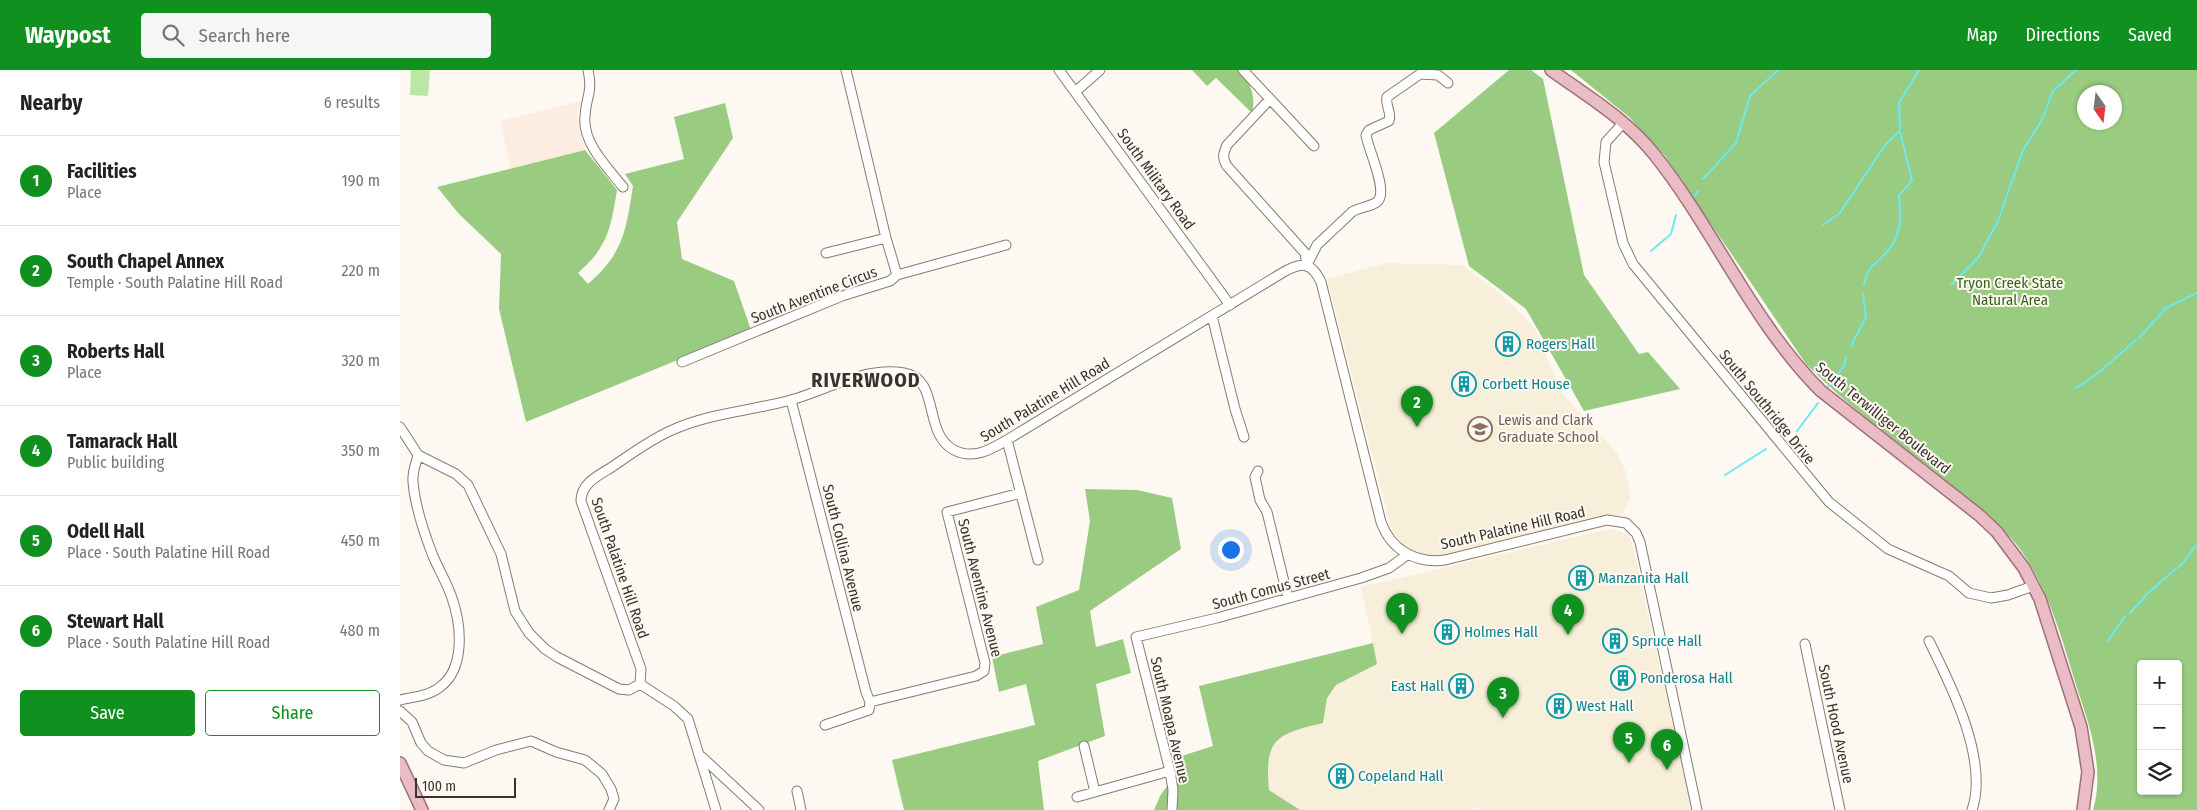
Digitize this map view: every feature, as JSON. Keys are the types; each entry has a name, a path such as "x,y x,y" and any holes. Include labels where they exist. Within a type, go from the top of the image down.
{"main road":[{"name":"South Terwilliger Boulevard","path":"1551,70 1623,123 1643,142 1668,172 1751,300 1800,369 1821,391 1979,515 2013,552 2033,586 2081,727 2086,749 2088,772 2083,810"},
{"path":"400,763 422,810"}],"street":[{"path":"588,70 591,86 584,118 591,147 623,187"},
{"name":"South Aventine Circus","path":"682,362 842,296 890,281 897,275 886,238 846,70"},
{"name":"South Military Road","path":"1059,70 1230,305"},
{"path":"1075,92 1100,70"},
{"path":"1243,70 1314,146"},
{"path":"1307,265 1317,245 1339,224 1358,208 1376,203 1379,199 1378,172 1367,138 1367,132 1389,121 1387,96 1423,73 1438,75 1448,83"},
{"path":"1270,99 1227,145 1223,157 1227,166 1305,253 1307,265 1315,270 1321,282 1381,522 1391,540 1407,555"},
{"name":"South Southridge Drive","path":"1623,123 1606,142 1604,162 1625,250 1633,264 1819,493 1888,549 1949,576 1969,593 1991,598 2008,595 2033,586"},
{"path":"826,253 886,238"},
{"path":"897,275 1006,245"},
{"name":"South Palatine Hill Road","path":"640,684 641,669 582,510 581,496 583,488 597,476 670,431 723,415 792,400 861,376 887,372 906,373 916,377 922,384 937,432 951,448 960,453 976,454 992,449 1289,269 1307,265"},
{"path":"1212,316 1244,437"},
{"name":"South Collina Avenue","path":"792,400 870,702"},
{"path":"400,427 418,455 456,474 468,485 501,554 515,611 536,641 557,657 619,690 630,690 640,684 674,706 688,719 716,810"},
{"path":"1007,440 1038,560"},
{"path":"400,700 430,693 442,686 453,672 458,654 458,632 452,599 429,544 414,487 413,471 418,455"},
{"path":"1258,471 1254,477 1260,498 1267,512 1288,598"},
{"name":"South Aventine Avenue","path":"870,702 976,676 984,671 985,663 947,512 1021,493"},
{"name":"South Palatine Hill Road","path":"1407,555 1422,560 1445,560 1607,520 1622,522 1631,528 1638,537 1644,559 1697,810"},
{"name":"South Comus Street","path":"1136,637 1217,618 1385,571 1407,555"},
{"name":"South Moapa Avenue","path":"1136,637 1170,771 1173,790 1172,810"},
{"path":"1929,641 1958,700 1966,725 1976,776 1976,791 1972,810"},
{"name":"South Hood Avenue","path":"1805,644 1840,810"},
{"path":"825,725 869,710 870,702"},
{"path":"400,711 412,722 421,743 428,752 444,760 464,763 496,750 531,741 556,752 585,760 602,774 612,789 614,799 609,810"},
{"path":"1084,746 1095,792"},
{"path":"700,755 758,810"},
{"path":"1077,797 1170,771"},
{"path":"797,791 801,810"}],"shaded area":[{"path":"581,101 577,117 585,150 511,168 500,121"},
{"name":"Lewis and Clark Graduate School","path":"1386,263 1462,265 1501,294 1535,328 1561,392 1617,453 1626,472 1631,496 1622,515 1604,516 1441,556 1418,555 1406,549 1391,528 1327,279"},
{"path":"1609,529 1629,536 1632,543 1688,792 1690,810 1484,810 1474,807 1471,810 1300,810 1269,790 1267,767 1272,744 1290,731 1323,723 1327,698 1336,685 1377,664 1361,587"}],"green space":[{"path":"411,70 430,70 428,96 410,95"},
{"path":"1192,70 1239,70 1252,90 1252,113 1216,78 1207,86"},
{"path":"1509,70 1531,70 1543,79 1584,275 1639,354 1648,352 1680,389 1584,411 1526,309 1469,266 1434,133"},
{"name":"Tryon Creek State Natural Area","path":"1571,70 2197,70 2197,810 2093,810 2096,795 2097,764 2087,718 2054,616 2039,582 2020,549 1985,512 1856,410 1806,364 1665,156 1629,117"},
{"path":"725,103 733,138 677,222 682,259 734,281 751,330 526,422 499,309 501,254 459,214 437,187 585,150 617,190 607,236 596,254 578,273 588,284 609,262 621,240 628,216 633,186 625,174 684,159 674,117"},
{"path":"1085,489 1137,490 1172,498 1181,549 1090,611 1096,647 1123,639 1131,673 1096,684 1105,736 1038,761 1044,810 904,810 892,760 1035,725 1026,684 999,692 992,657 1043,644 1036,607 1079,590 1090,521"},
{"path":"1373,643 1377,664 1336,685 1327,698 1323,723 1284,735 1272,749 1269,759 1269,790 1300,810 1154,810 1160,796 1176,773 1175,758 1213,746 1199,686"}],"waterway":[{"path":"1703,179 1736,143 1750,96 1778,70"},
{"path":"1864,285 1869,269 1885,254 1895,241 1900,219 1899,195 1912,181 1900,131 1899,103 1919,70"},
{"path":"1951,285 1978,258 1998,221 2023,150 2042,120 2053,91 2076,70"},
{"path":"1823,225 1840,213 1885,145 1900,131"},
{"path":"1691,200 1698,191"},
{"path":"1651,251 1671,234 1676,215"},
{"path":"2139,338 2166,308 2197,293"},
{"path":"1851,346 1866,317 1863,294"},
{"path":"2076,388 2097,374 2136,340"},
{"path":"1828,387 1844,366 1846,357"},
{"path":"1797,431 1818,403"},
{"path":"1725,475 1766,449"},
{"path":"2130,613 2149,592 2184,562 2196,545"},
{"path":"2108,641 2125,616"}],"place":[{"name":"Rogers Hall","path":"1508,344"},
{"name":"Corbett House","path":"1464,384"},
{"name":"South Chapel Annex","path":"1417,427"},
{"name":"Lewis and Clark Graduate School","path":"1480,429"},
{"name":"Manzanita Hall","path":"1581,578"},
{"name":"Holmes Hall","path":"1447,632"},
{"name":"Facilities","path":"1402,634"},
{"name":"Tamarack Hall","path":"1568,635"},
{"name":"Spruce Hall","path":"1615,641"},
{"name":"Ponderosa Hall","path":"1623,678"},
{"name":"East Hall","path":"1461,686"},
{"name":"West Hall","path":"1559,706"},
{"name":"Roberts Hall","path":"1503,718"},
{"name":"Odell Hall","path":"1629,763"},
{"name":"Stewart Hall","path":"1667,770"},
{"name":"Copeland Hall","path":"1341,776"}],"district":[{"name":"RIVERWOOD","path":"866,380"}]}
